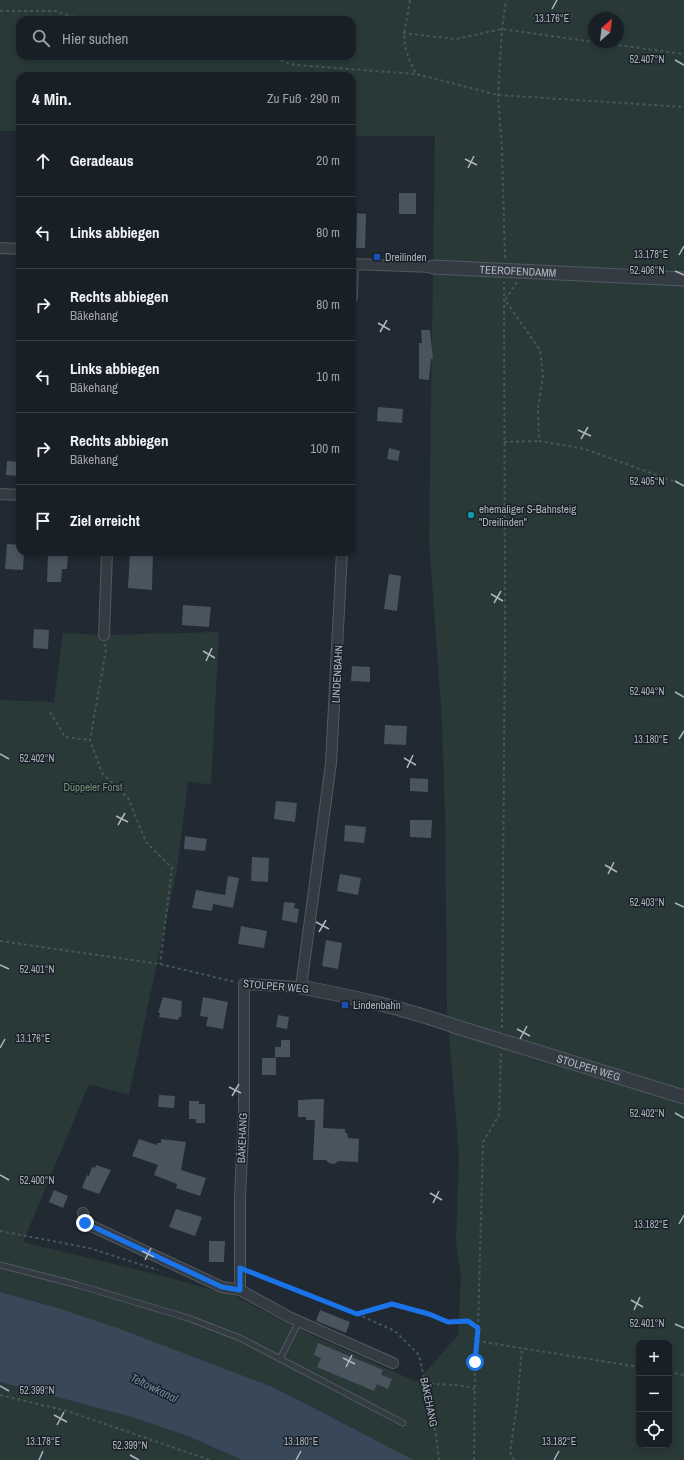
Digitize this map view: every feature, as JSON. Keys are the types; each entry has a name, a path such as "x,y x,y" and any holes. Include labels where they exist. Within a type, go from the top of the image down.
{"street":[{"path":"0,248 16,249"},
{"name":"TEEROFENDAMM","path":"356,264 684,279"},
{"path":"0,494 16,495"},
{"path":"104,635 107,556"},
{"name":"LINDENBAHN","path":"301,987 332,763 342,556"},
{"name":"STOLPER WEG","path":"244,984 301,987 375,1001 684,1097"},
{"name":"BÄKEHANG","path":"240,1290 240,1197 244,1111 244,984"},
{"path":"83,1213 85,1223 222,1287 240,1290 298,1321 393,1363"}],"lane":[{"path":"0,1265 78,1285 188,1318 240,1338 403,1423"},
{"path":"280,1360 298,1321"}],"path":[{"path":"410,0 403,33 404,47 416,74"},
{"path":"474,1460 475,1362 478,1341 483,1142 499,1115 496,1039 505,300 502,157 498,95 502,29 506,0"},
{"path":"0,11 55,11 71,16"},
{"path":"403,33 456,39 502,29 588,41"},
{"path":"624,46 684,54"},
{"path":"281,60 296,65 416,74 498,95 684,107"},
{"path":"505,300 524,272"},
{"path":"505,300 540,350 543,376 538,408 539,442"},
{"path":"504,442 539,442 585,449 684,485"},
{"path":"104,635 106,650 90,740 102,773 128,798 146,842 172,868 160,964"},
{"path":"50,712 65,737 90,740"},
{"name":"STOLPER WEG","path":"0,941 160,964 244,984"},
{"path":"0,1231 89,1248 162,1271"},
{"name":"BÄKEHANG","path":"240,1268 357,1314 395,1331 419,1355 436,1434 439,1460"},
{"path":"357,1314 392,1304 429,1314 448,1322 468,1321 478,1328"},
{"path":"478,1341 636,1367"},
{"path":"514,1460 510,1452 517,1404 522,1348"},
{"path":"672,1372 684,1374"},
{"path":"425,1382 438,1386 467,1386 474,1389"},
{"path":"0,1395 67,1411 210,1460"}],"green space":[{"name":"Düppeler Forst","path":"0,0 684,0 684,1460 414,1460 275,1388 55,1307 0,1292 0,700 54,702 63,633 104,635 219,632 211,785 188,781 177,869 129,1095 89,1084 23,1242 155,1274 235,1296 290,1325 417,1382 458,1335 461,1277 456,1242 459,1157 447,1011 445,814 442,721 429,540 435,136 356,136 356,72 16,72 16,131 0,131"},
{"path":"0,1382 132,1417 190,1437 242,1460 0,1460"}],"water":[{"name":"Teltowkanal","path":"0,1292 55,1307 120,1329 275,1388 414,1460 242,1460 190,1437 132,1417 0,1382"}],"building":[{"path":"399,193 416,193 416,214 399,214"},
{"path":"357,213 366,214 365,248 356,248"},
{"path":"421,330 430,330 433,359 431,359 429,380 419,379 419,343 422,343"},
{"path":"378,407 403,409 402,423 377,421"},
{"path":"389,448 400,451 398,461 387,459"},
{"path":"7,461 16,462 16,476 6,475"},
{"path":"7,544 16,545 16,556 24,556 23,570 5,569"},
{"path":"48,556 68,556 67,569 62,569 61,582 47,582"},
{"path":"130,556 153,556 152,590 128,588"},
{"path":"389,574 401,576 397,611 384,609"},
{"path":"183,605 211,607 209,627 182,625"},
{"path":"34,629 49,630 48,649 33,648"},
{"path":"352,666 370,667 370,682 351,681"},
{"path":"385,725 407,726 406,745 384,744"},
{"path":"410,778 428,779 428,792 410,791"},
{"path":"276,801 297,803 295,822 274,819"},
{"path":"410,820 432,820 431,838 410,837"},
{"path":"345,825 366,827 364,843 344,841"},
{"path":"185,836 207,839 205,851 184,849"},
{"path":"252,857 269,858 268,882 251,881"},
{"path":"340,874 361,878 358,895 337,891"},
{"path":"228,876 239,878 233,908 213,904 212,911 192,908 196,890 225,895"},
{"path":"284,902 295,903 294,908 299,909 297,923 282,920"},
{"path":"241,926 267,931 264,948 238,944"},
{"path":"326,940 342,943 338,969 322,966"},
{"path":"163,997 182,1001 181,1017 179,1017 178,1020 159,1017 160,1013 158,1013"},
{"path":"203,997 228,1002 223,1029 206,1026 208,1017 200,1016"},
{"path":"278,1015 289,1017 287,1029 276,1027"},
{"path":"281,1040 290,1040 290,1057 275,1057 275,1047 281,1047"},
{"path":"262,1058 276,1058 276,1075 262,1075"},
{"path":"159,1095 175,1096 174,1108 158,1107"},
{"path":"324,1099 323,1128 345,1129 345,1133 347,1133 348,1138 359,1139 358,1162 339,1161 334,1164 329,1163 326,1160 313,1160 315,1120 306,1120 306,1117 298,1117 298,1100"},
{"path":"189,1101 199,1101 199,1104 205,1104 205,1123 196,1123 196,1119 189,1119"},
{"path":"139,1139 157,1145 157,1143 161,1143 161,1139 186,1142 181,1170 206,1178 200,1196 176,1188 177,1184 154,1175 158,1165 132,1156"},
{"path":"96,1165 111,1170 99,1194 82,1188 87,1175 89,1176 92,1167 95,1168"},
{"path":"54,1190 68,1196 63,1208 49,1202"},
{"path":"176,1209 202,1217 195,1236 169,1227"},
{"path":"209,1241 225,1241 224,1262 209,1262"},
{"path":"320,1310 350,1322 346,1333 316,1321"},
{"path":"318,1343 383,1370 381,1375 392,1379 388,1389 377,1384 374,1391 317,1367 321,1358 314,1355"}],"place":[{"name":"Dreilinden","path":"377,257"},
{"name":"ehemaliger S-Bahnsteig \"Dreilinden\"","path":"471,515"},
{"name":"Lindenbahn","path":"345,1005"}],"route":[{"path":"85,1223 222,1287 240,1290 240,1268 357,1314 392,1304 429,1314 448,1322 468,1321 478,1328 475,1362"}]}
